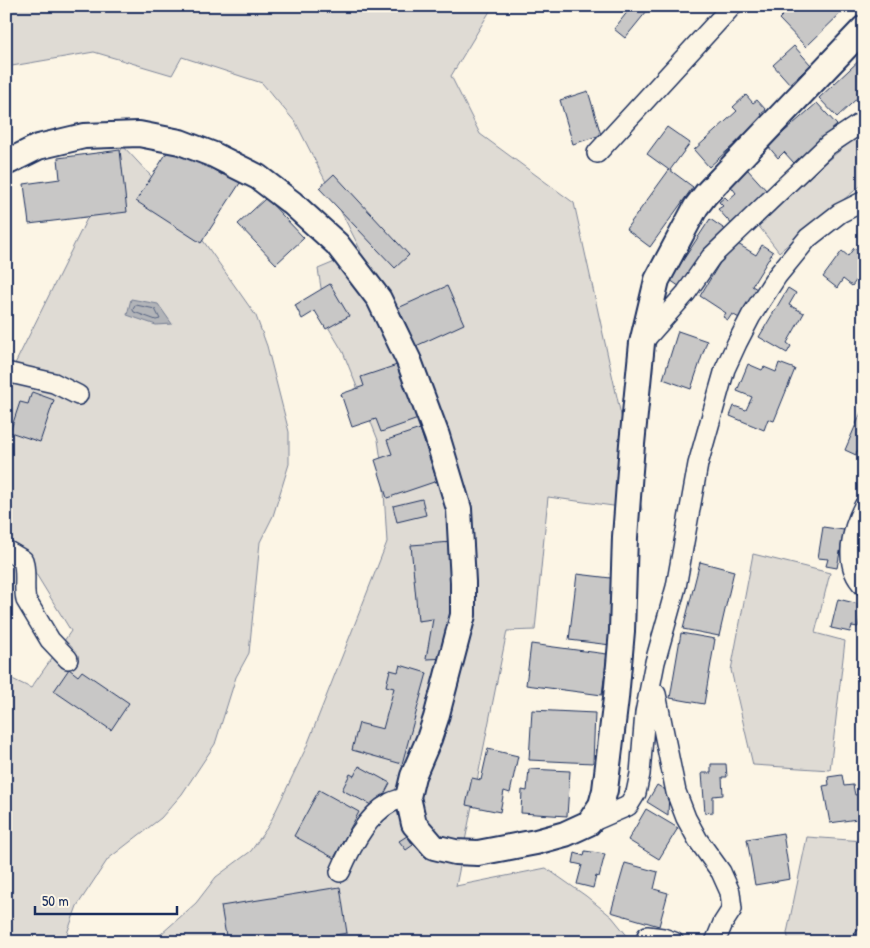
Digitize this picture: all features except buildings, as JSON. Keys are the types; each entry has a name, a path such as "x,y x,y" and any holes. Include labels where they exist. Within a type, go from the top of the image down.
{"street":[{"path":"597,153 732,6"},
{"path":"589,823 601,805 605,790 622,631 626,528 642,343 657,280 696,207 706,194 864,28"},
{"path":"642,343 686,293 711,257 828,145 864,121"},
{"path":"6,163 38,147 84,136 139,134 180,142 214,154 258,177 292,203 337,244 379,298 409,361 437,436 459,510 463,615 429,740 413,776 408,797 414,824 434,847 454,852 478,853 536,842 565,834 628,806 636,793 640,774 645,713 655,662 676,587 698,464 725,369 736,343 751,316 777,276 808,238 840,213 864,201"},
{"path":"6,372 54,383 78,395"},
{"path":"864,506 854,527 851,552 852,569 855,576 864,586"},
{"path":"6,550 23,560 25,566 24,593 26,600 50,640 68,659"},
{"path":"650,688 656,694 669,766 686,818 698,840 721,872 730,892 732,909 723,923 715,942"},
{"path":"340,872 350,850 370,820 390,803 408,797"},
{"path":"647,936 663,938 674,942"},
{"path":"863,942 864,938"}],"shaded area":[{"path":"6,6 493,6 451,76 480,134 574,203 642,510 548,497 535,630 507,631 456,886 546,868 612,917 629,938 629,942 148,942 161,934 196,903 216,877 251,851 269,825 306,748 387,542 383,474 378,440 343,352 327,325 318,269 361,251 296,123 262,83 182,57 172,75 94,52 6,67"},
{"path":"864,131 864,183 779,252 754,220"},
{"path":"123,146 178,205 256,316 267,346 289,432 289,464 273,516 260,542 249,653 236,677 215,744 182,794 161,818 108,859 77,906 64,942 6,942 6,676 31,688 71,631 25,556 6,541 6,382"},
{"path":"753,554 830,573 815,633 845,641 830,770 753,765 731,670"},
{"path":"807,837 864,841 864,875 858,942 789,942 787,933"}],"water":[{"path":"131,299 158,304 172,324 156,325 127,315"}]}
